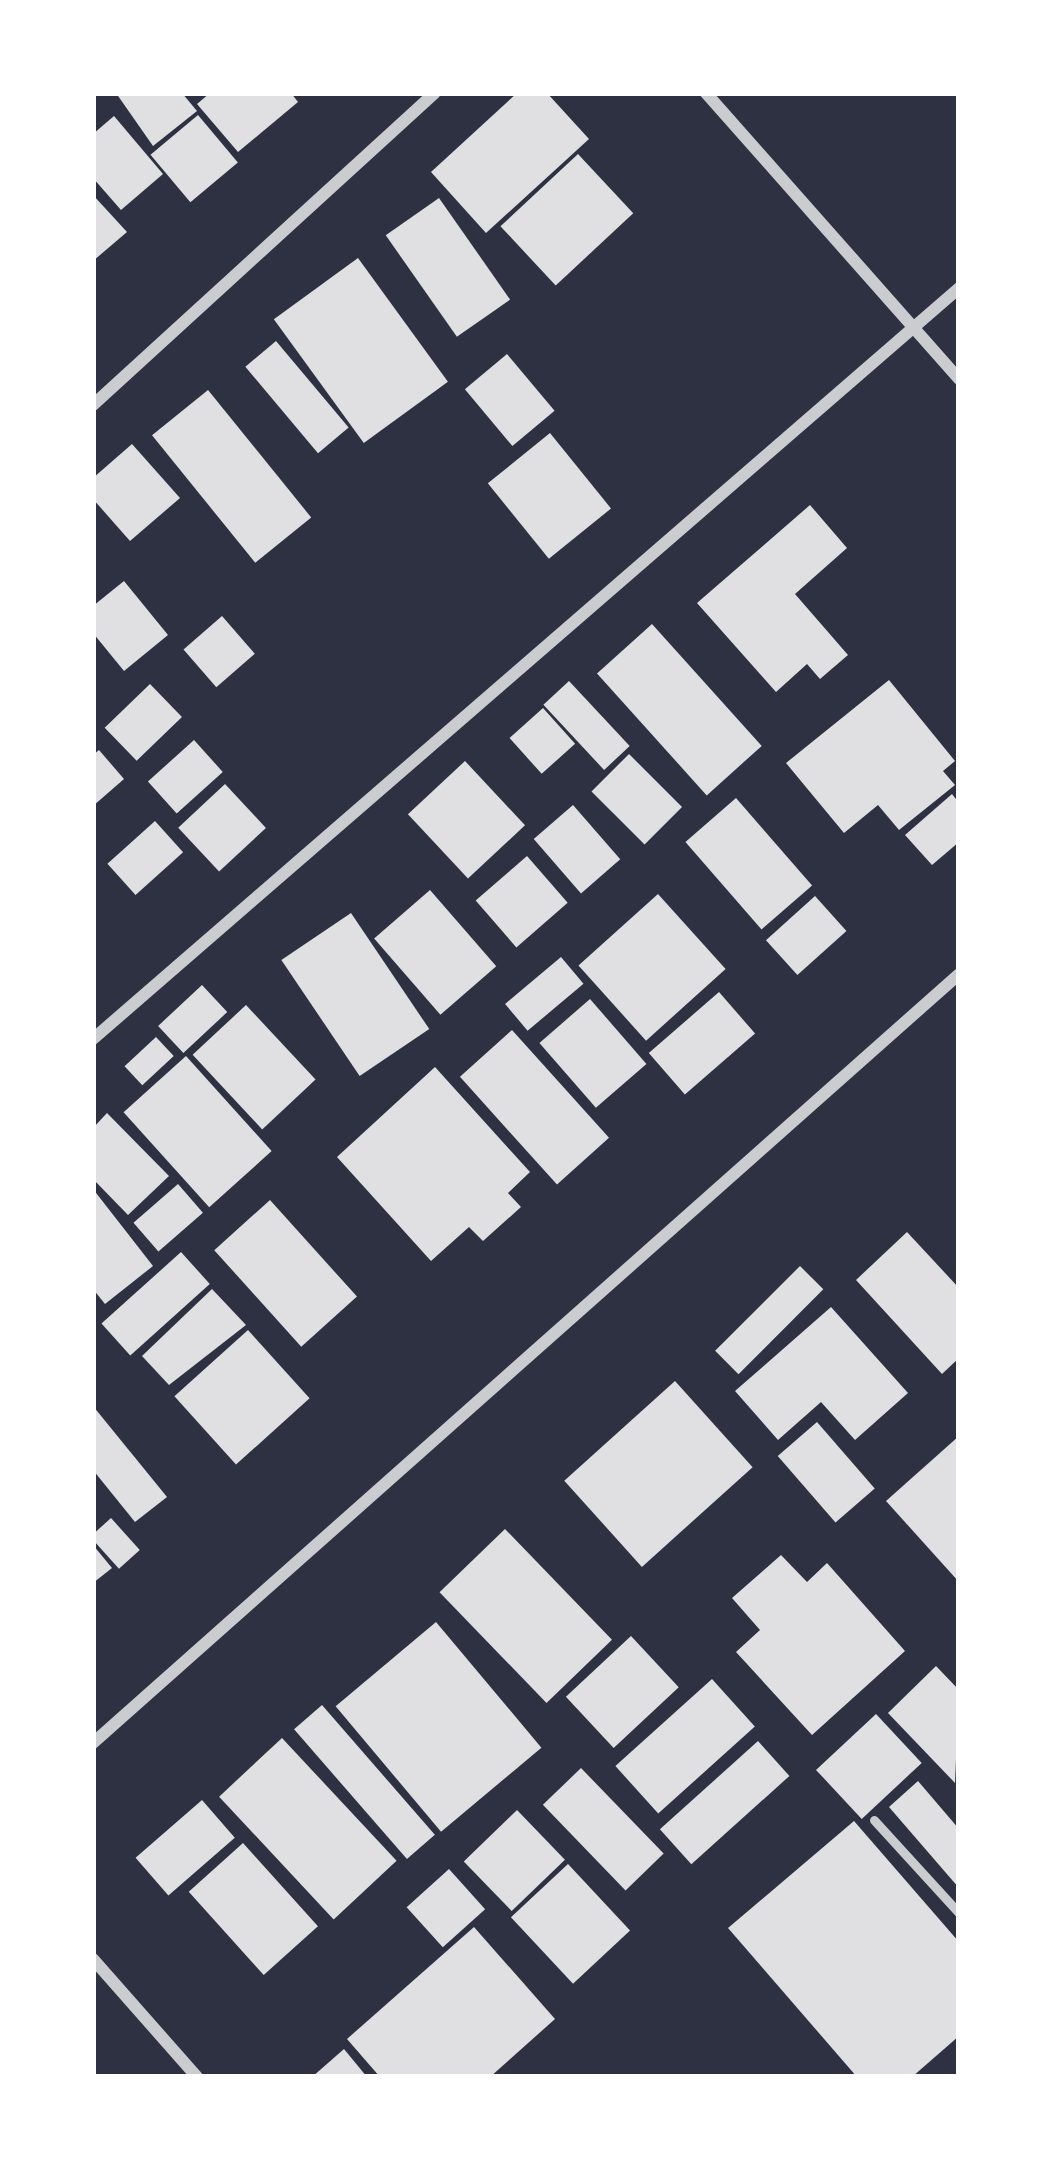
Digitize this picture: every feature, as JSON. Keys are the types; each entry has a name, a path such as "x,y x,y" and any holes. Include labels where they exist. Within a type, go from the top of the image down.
{"street":[{"path":"93,405 435,93"},
{"path":"706,93 959,379"},
{"path":"93,1039 959,288"},
{"path":"93,1743 959,974"},
{"path":"93,1959 196,2077"}],"lane":[{"path":"874,1820 959,1913"}],"building":[{"path":"116,93 182,93 197,111 153,146"},
{"path":"210,93 291,93 298,102 238,152 197,104"},
{"path":"517,93 547,93 589,139 486,233 431,172"},
{"path":"198,115 238,162 190,202 151,155"},
{"path":"114,116 163,174 121,210 93,178 93,134"},
{"path":"578,154 633,213 556,286 500,226"},
{"path":"93,195 127,232 93,261"},
{"path":"439,198 510,300 457,337 386,235"},
{"path":"358,258 448,382 364,443 274,319"},
{"path":"276,341 349,428 318,453 245,367"},
{"path":"507,354 555,411 512,446 465,389"},
{"path":"208,390 311,517 255,563 152,435"},
{"path":"550,433 611,508 549,559 488,483"},
{"path":"132,444 180,498 130,541 93,499 93,478"},
{"path":"810,505 847,548 795,594 848,655 820,679 807,664 776,692 697,603"},
{"path":"124,581 168,635 124,671 93,633 93,606"},
{"path":"222,616 255,654 216,687 184,649"},
{"path":"652,624 762,746 707,795 597,674"},
{"path":"889,680 955,761 943,771 955,785 899,830 878,805 844,833 786,763"},
{"path":"569,681 630,746 604,770 543,705"},
{"path":"150,684 182,717 137,761 105,728"},
{"path":"543,708 575,744 542,774 510,738"},
{"path":"194,740 223,772 177,813 148,781"},
{"path":"99,750 124,779 93,806 93,755"},
{"path":"629,754 682,807 645,845 592,791"},
{"path":"465,761 525,825 468,879 408,814"},
{"path":"225,784 266,828 219,872 178,828"},
{"path":"952,794 959,803 959,842 932,865 905,835"},
{"path":"736,798 812,886 762,930 685,842"},
{"path":"573,805 620,859 581,893 534,839"},
{"path":"155,821 183,852 136,895 107,864"},
{"path":"527,856 568,903 516,947 476,901"},
{"path":"430,890 496,966 440,1015 374,939"},
{"path":"658,894 726,969 646,1041 578,966"},
{"path":"815,896 846,931 797,975 766,940"},
{"path":"351,913 429,1029 360,1076 281,960"},
{"path":"561,957 583,984 528,1031 505,1004"},
{"path":"202,985 227,1012 183,1053 158,1026"},
{"path":"719,992 755,1034 685,1095 649,1053"},
{"path":"590,999 646,1064 596,1108 539,1043"},
{"path":"246,1005 316,1080 262,1129 193,1055"},
{"path":"512,1030 609,1138 557,1185 460,1077"},
{"path":"156,1037 174,1056 142,1085 125,1066"},
{"path":"186,1056 272,1151 209,1207 124,1112"},
{"path":"435,1067 530,1172 508,1193 521,1207 483,1241 469,1227 431,1261 337,1157"},
{"path":"107,1113 169,1176 128,1215 93,1179 93,1128"},
{"path":"178,1184 203,1213 158,1251 133,1223"},
{"path":"93,1189 153,1266 105,1304 93,1289"},
{"path":"270,1200 357,1297 301,1347 214,1250"},
{"path":"907,1232 959,1288 959,1358 942,1374 856,1280"},
{"path":"181,1252 210,1284 130,1356 101,1324"},
{"path":"800,1266 823,1289 738,1374 715,1351"},
{"path":"212,1289 246,1325 169,1385 142,1356"},
{"path":"831,1307 908,1393 855,1440 821,1402 778,1440 735,1391"},
{"path":"248,1330 310,1398 236,1465 174,1396"},
{"path":"675,1381 753,1467 642,1567 564,1481"},
{"path":"93,1406 167,1497 135,1522 93,1470"},
{"path":"817,1422 875,1488 835,1523 778,1456"},
{"path":"959,1436 959,1582 886,1501"},
{"path":"111,1518 140,1550 119,1569 93,1540"},
{"path":"505,1529 612,1640 547,1703 440,1592"},
{"path":"93,1545 112,1568 93,1583"},
{"path":"781,1555 807,1582 827,1563 905,1651 812,1735 736,1652 760,1630 732,1598"},
{"path":"436,1622 541,1748 441,1832 336,1706"},
{"path":"631,1636 679,1687 614,1748 566,1697"},
{"path":"936,1666 959,1690 955,1783 888,1713"},
{"path":"712,1679 755,1727 658,1814 615,1766"},
{"path":"322,1705 435,1835 407,1859 294,1729"},
{"path":"876,1714 922,1763 862,1819 816,1770"},
{"path":"282,1738 397,1861 334,1920 219,1797"},
{"path":"758,1741 789,1776 691,1864 660,1829"},
{"path":"581,1768 664,1854 626,1890 543,1805"},
{"path":"918,1781 959,1829 959,1888 889,1807"},
{"path":"202,1800 235,1838 168,1895 136,1858"},
{"path":"517,1810 565,1860 512,1911 464,1861"},
{"path":"854,1821 959,1942 959,2036 912,2077 857,2077 728,1928"},
{"path":"243,1843 318,1926 264,1975 189,1892"},
{"path":"568,1864 630,1931 573,1984 511,1917"},
{"path":"449,1869 485,1909 443,1947 407,1907"},
{"path":"474,1927 555,2019 490,2077 380,2077 347,2039"},
{"path":"344,2049 367,2077 312,2077"}]}
